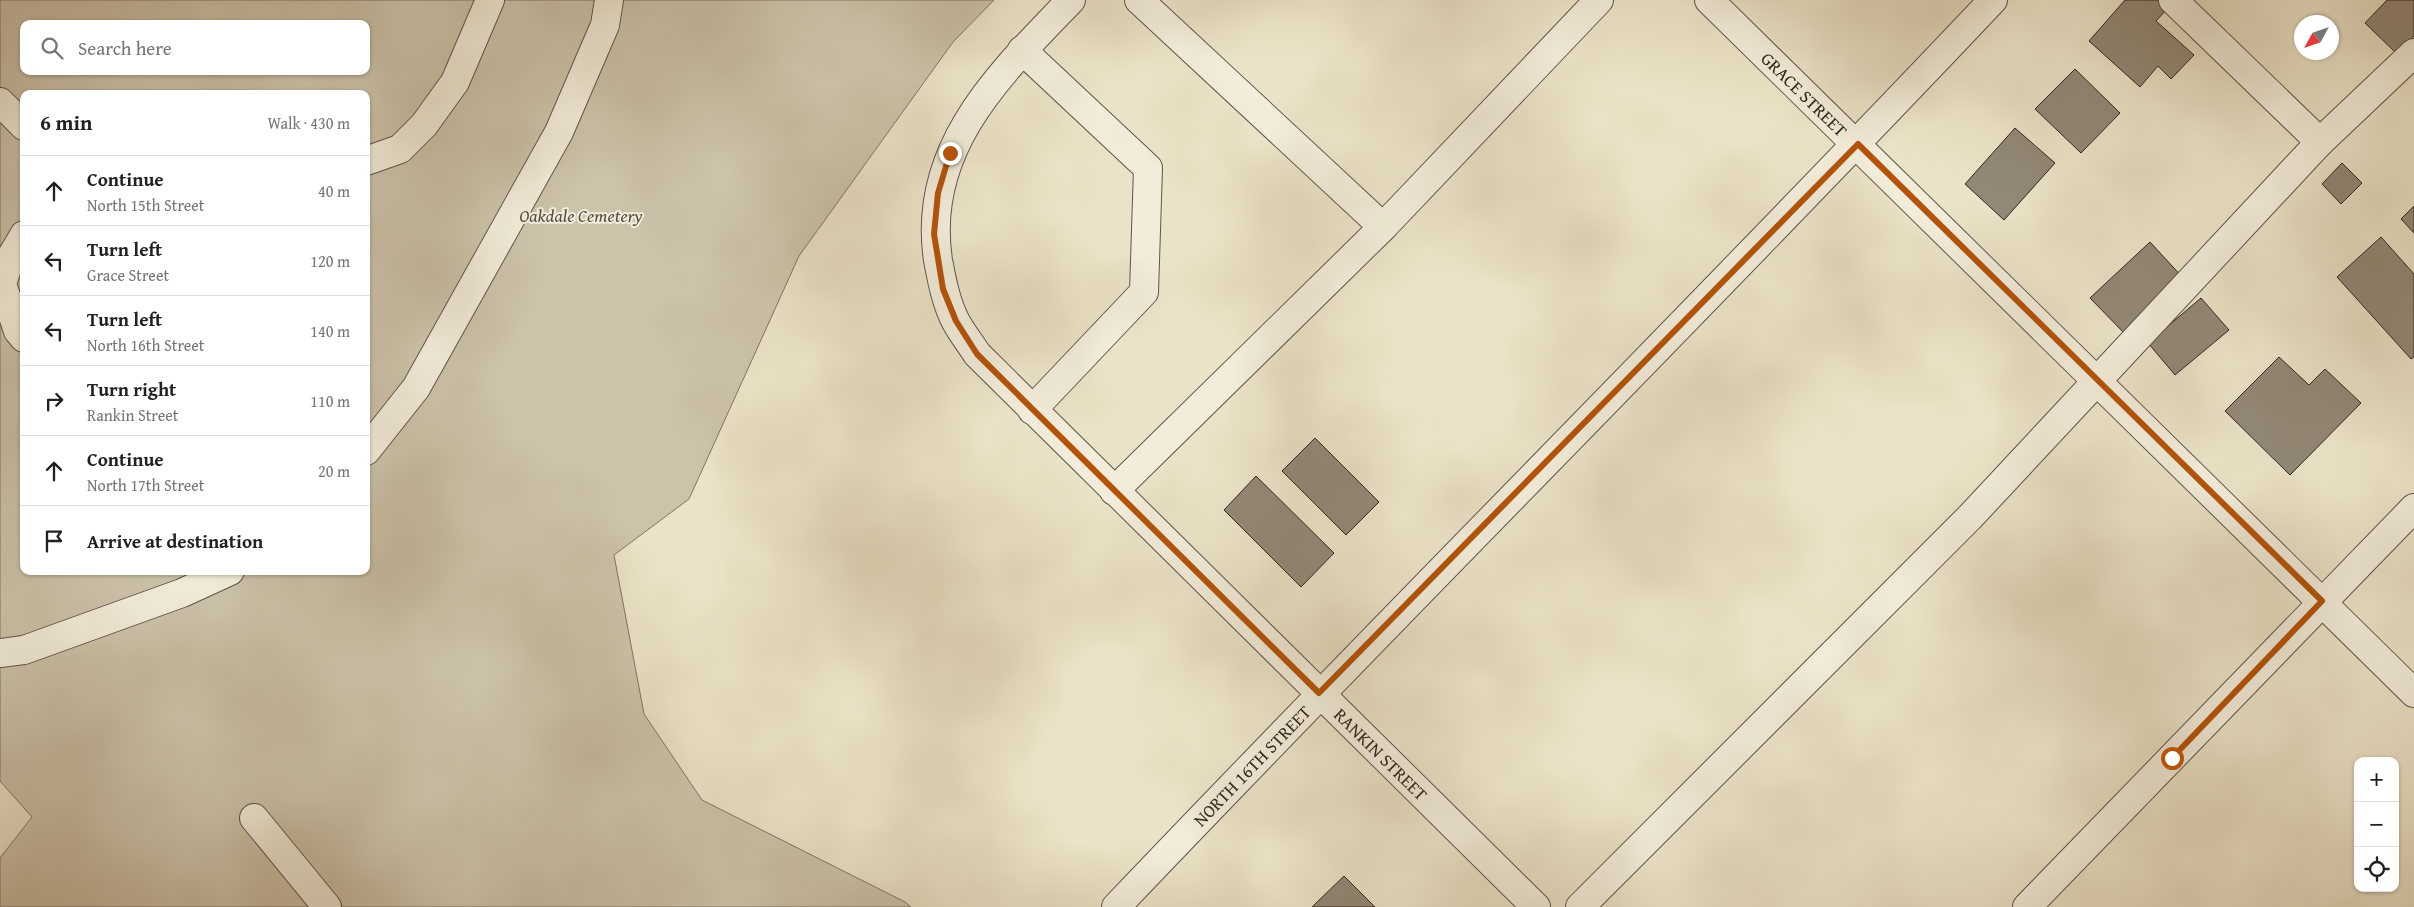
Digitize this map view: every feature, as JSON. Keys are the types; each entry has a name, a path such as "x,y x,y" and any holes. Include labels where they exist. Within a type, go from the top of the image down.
{"street":[{"path":"370,160 400,149 424,125 455,82 490,0"},
{"path":"370,446 416,388 559,132 605,24 609,0"},
{"name":"RANKIN STREET","path":"1071,0 1022,50 986,94 959,135 950,153 938,193 934,234 943,289 956,321 977,354 1032,410 1536,907"},
{"path":"1140,0 1383,227"},
{"path":"1114,491 1383,227 1599,0"},
{"name":"GRACE STREET","path":"1709,0 1858,144 2414,693"},
{"name":"NORTH 16TH STREET","path":"1116,907 1319,693 1858,144 1993,0"},
{"path":"2174,0 2320,142"},
{"path":"1022,50 1148,168 1144,292 1032,410"},
{"path":"1580,907 1970,517 2320,142 2414,53"},
{"path":"0,102 20,122"},
{"path":"20,243 10,259 1,286 20,334"},
{"path":"2027,907 2414,508"},
{"path":"0,653 24,650 182,593 221,575"},
{"path":"254,818 327,907"}],"green space":[{"name":"Oakdale Cemetery","path":"0,0 994,0 953,42 799,256 689,499 614,555 644,714 702,800 905,902 911,907 0,907 0,858 32,817 0,781"}],"building":[{"path":"2125,0 2160,0 2168,8 2156,21 2194,55 2171,79 2158,66 2140,87 2089,41"},
{"path":"2387,0 2414,0 2414,36 2397,54 2365,23"},
{"path":"2075,69 2120,113 2081,153 2035,109"},
{"path":"2015,128 2055,163 2004,220 1965,184"},
{"path":"2342,163 2362,183 2341,204 2322,184"},
{"path":"2414,206 2414,233 2401,219"},
{"path":"2381,237 2414,274 2414,357 2411,359 2337,277"},
{"path":"2150,242 2185,280 2126,335 2090,298"},
{"path":"2201,298 2229,330 2175,375 2148,343"},
{"path":"2279,357 2309,385 2325,369 2361,403 2290,475 2225,411"},
{"path":"1315,438 1379,502 1346,535 1282,471"},
{"path":"1256,476 1334,553 1301,587 1224,510"},
{"path":"1344,876 1375,907 1312,907"}],"route":[{"path":"950,153 938,193 934,234 943,289 956,321 977,354 1319,693 1858,144 2322,601 2172,758"}]}
